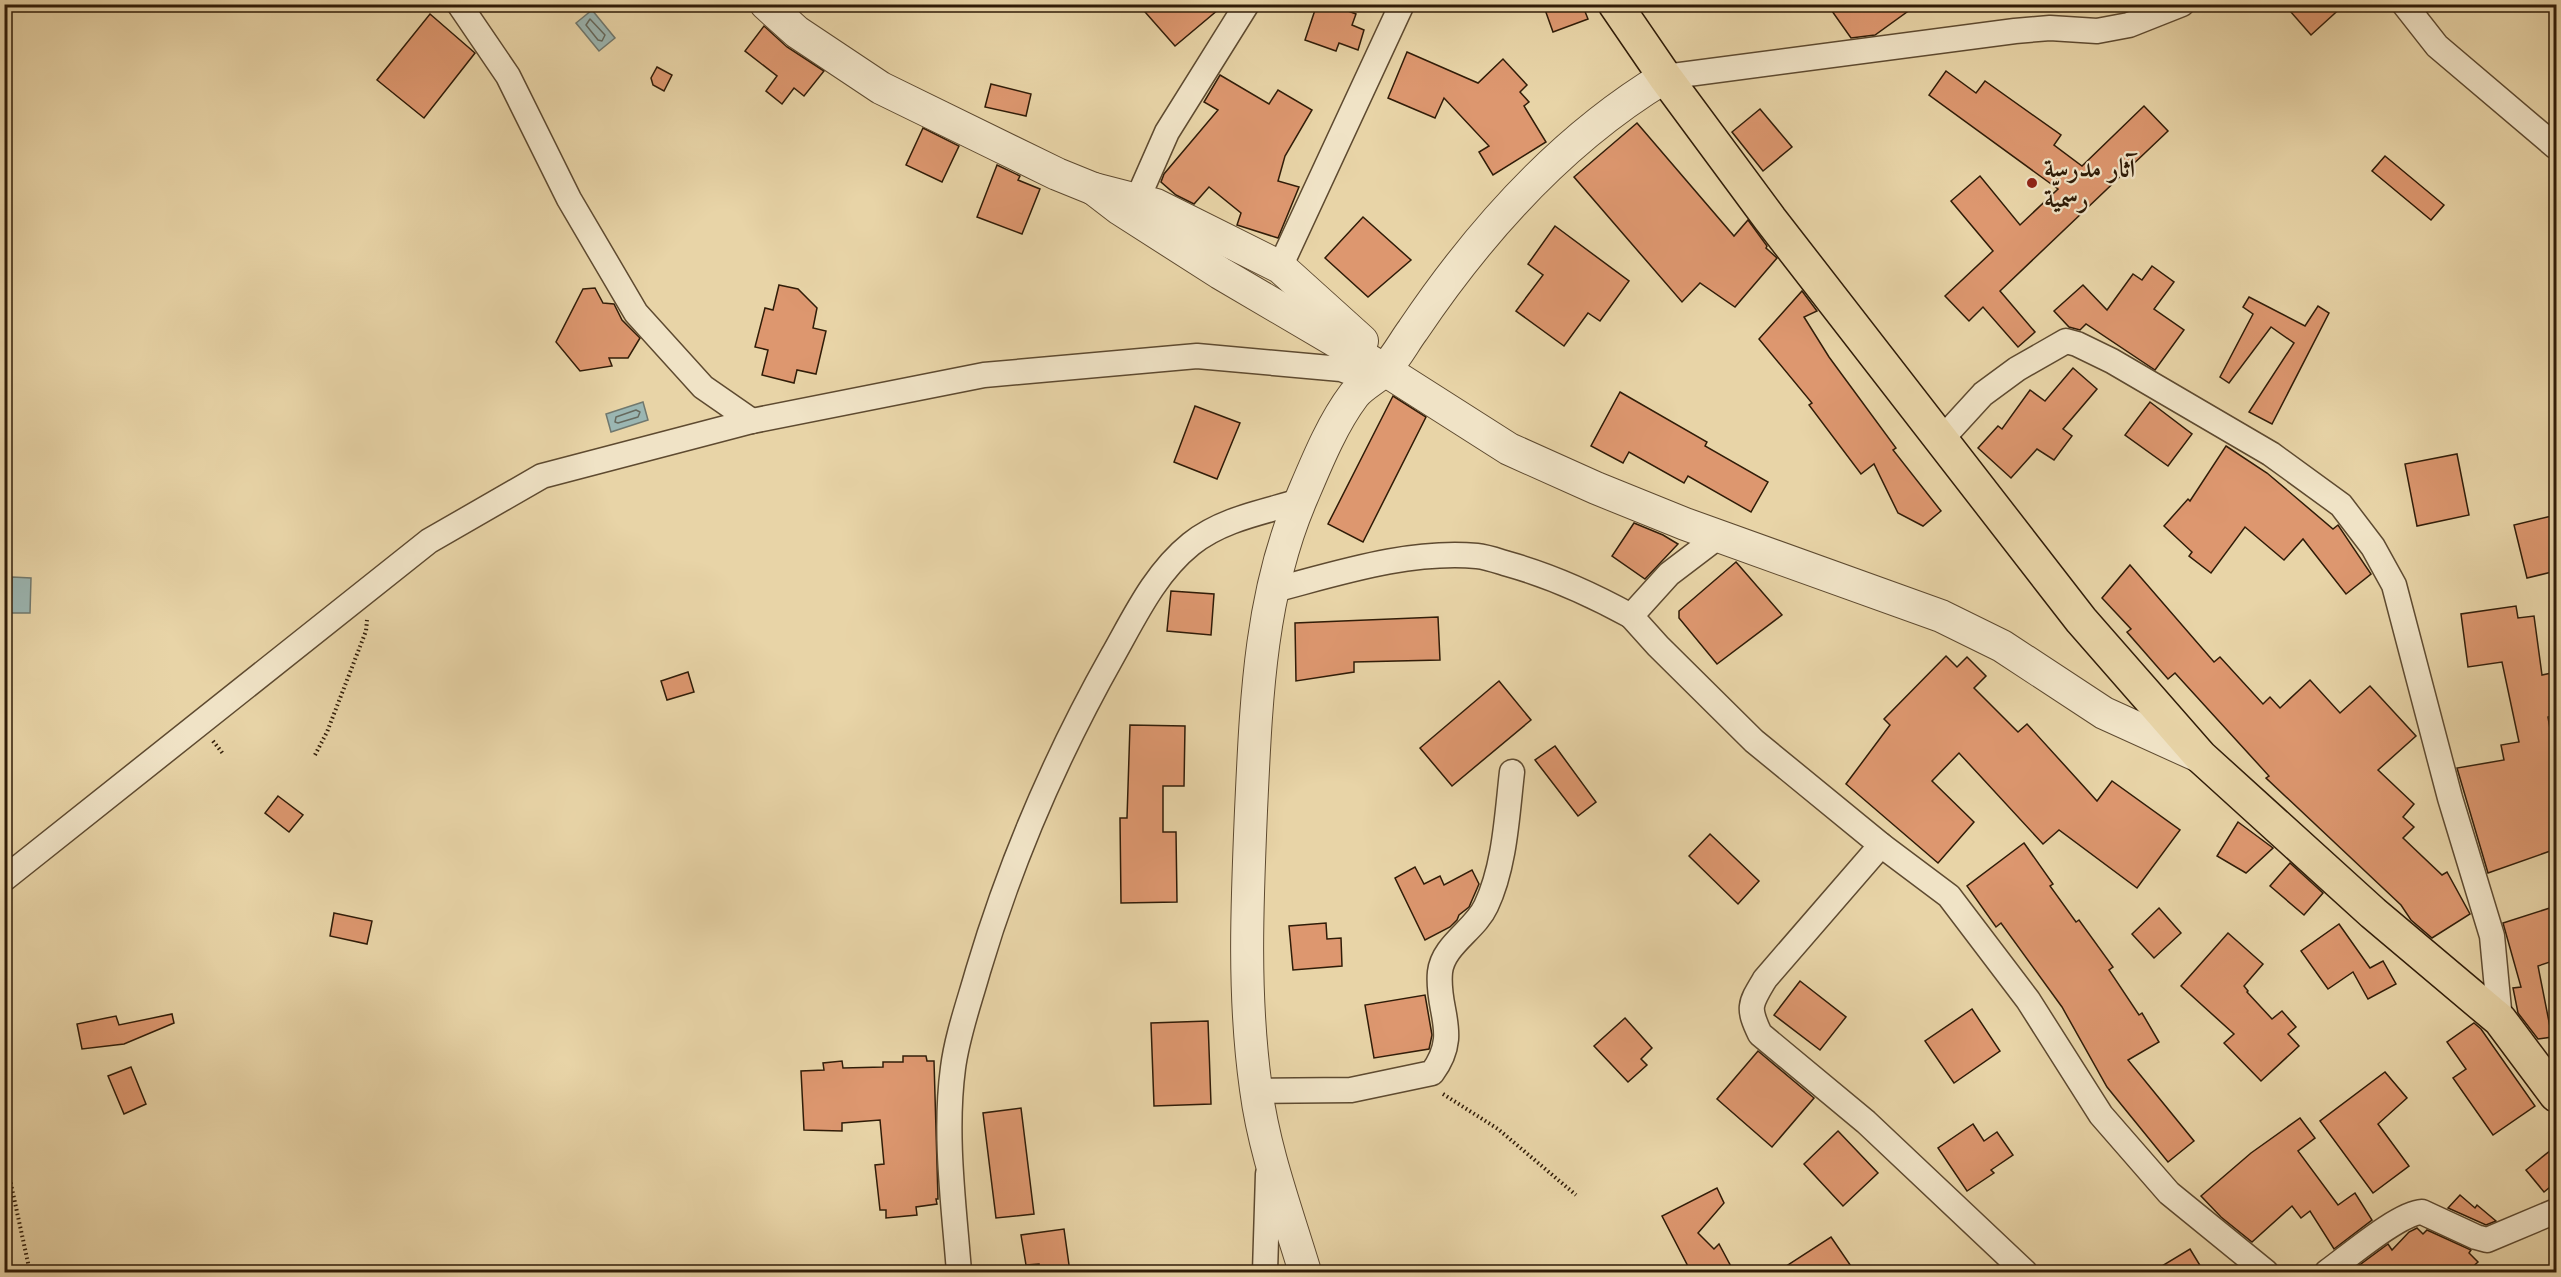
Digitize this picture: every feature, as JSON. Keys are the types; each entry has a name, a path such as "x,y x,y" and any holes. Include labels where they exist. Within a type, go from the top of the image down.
{"main road":[{"path":"1615,4 1665,77 1941,441 2081,620 2201,757 2373,913 2500,1020 2556,1095"}],"street":[{"path":"459,4 508,76 569,199 636,313 703,387 752,421"},
{"path":"766,4 797,32 881,88 969,133 1094,189 1137,200 1182,216 1280,267 1352,331 1378,375"},
{"path":"1137,200 1167,132 1247,4"},
{"path":"1280,267 1402,4"},
{"path":"1305,1272 1269,1153 1256,1091 1247,1000 1246,918 1259,677 1274,590 1300,501 1351,400 1378,375 1436,293 1504,213 1545,171 1596,126 1632,97 1665,77 2014,31 2050,28 2097,31 2128,25 2182,4"},
{"path":"2404,4 2437,46 2556,147"},
{"path":"1094,189 1120,209 1378,375 1509,449 1596,488 1719,536 1941,616 2002,646 2103,713 2201,757"},
{"path":"1941,441 1983,394 2017,369 2066,341 2112,361 2271,454 2341,505 2373,547 2394,585 2450,798 2492,936 2500,1020"},
{"path":"4,879 429,541 542,476 752,421 984,375 1197,356 1341,369 1378,375"},
{"path":"959,1272 952,1170 953,1068 984,951 1009,877 1051,771 1076,720 1143,601 1171,564 1191,544 1212,530 1232,521 1300,501"},
{"path":"1630,616 1669,574 1719,536"},
{"path":"1274,590 1346,571 1424,556 1478,556 1537,572 1593,596 1630,616 1754,741 1881,845 1949,896 2028,1000 2101,1115 2169,1193 2266,1272"},
{"path":"1256,1091 1351,1090 1432,1073 1439,1064 1447,1040 1440,974 1444,957 1478,920 1487,904 1503,840 1512,772"},
{"path":"1881,845 1765,979 1752,1001 1751,1014 1760,1034 1866,1122 2025,1272"},
{"path":"1265,1272 1269,1153"},
{"path":"2327,1272 2397,1220 2414,1212 2422,1212 2476,1238 2487,1240 2556,1211"}],"path":[{"path":"315,755 327,732 366,631 370,613"},
{"path":"1421,1077 1498,1129 1576,1195"},
{"path":"4,1152 30,1272"}],"water":[{"path":"592,10 615,38 599,51 576,23"},
{"path":"643,402 648,420 611,432 606,414"},
{"path":"12,577 31,578 30,613 11,613"}],"building":[{"path":"1138,4 1225,4 1175,46"},
{"path":"1317,4 1330,4 1356,14 1352,25 1364,30 1358,50 1339,43 1336,51 1305,40"},
{"path":"1543,4 1582,4 1588,19 1553,32"},
{"path":"1827,4 1918,4 1875,35 1851,38"},
{"path":"2284,4 2345,4 2311,35"},
{"path":"430,14 475,53 424,118 377,80"},
{"path":"764,26 787,47 824,71 804,96 794,88 782,104 766,91 777,76 745,51"},
{"path":"1407,52 1478,83 1503,59 1527,85 1520,92 1529,102 1524,106 1546,142 1493,175 1479,152 1489,146 1444,98 1435,118 1388,98"},
{"path":"657,67 672,75 664,91 653,85 651,78"},
{"path":"1946,71 1976,93 1985,81 2061,135 2054,145 2082,166 2144,106 2168,131 2000,291 2035,332 2018,347 1983,307 1969,321 1945,296 1993,251 1951,201 1980,176 2020,225 2058,189 1929,95"},
{"path":"1220,75 1269,104 1278,90 1312,110 1285,156 1278,181 1299,187 1278,238 1237,225 1241,213 1209,187 1194,204 1176,195 1161,182 1164,174 1218,110 1204,102"},
{"path":"991,84 1031,94 1026,116 985,107"},
{"path":"1760,109 1792,147 1763,171 1732,132"},
{"path":"1637,123 1734,236 1748,220 1767,246 1766,248 1777,258 1735,307 1700,283 1682,302 1574,177"},
{"path":"923,128 959,146 942,182 906,165"},
{"path":"2385,156 2444,205 2431,220 2372,171"},
{"path":"997,165 1020,176 1018,180 1040,189 1022,234 977,217"},
{"path":"1363,217 1411,260 1368,297 1325,258"},
{"path":"1555,226 1629,281 1600,321 1588,313 1564,346 1516,311 1543,275 1528,264"},
{"path":"2152,266 2174,282 2154,309 2184,330 2155,370 2086,324 2080,330 2069,327 2054,311 2083,285 2107,310 2133,274 2142,280"},
{"path":"779,285 798,289 817,308 813,328 826,331 816,374 797,370 794,383 762,375 768,350 755,347 765,308 773,310"},
{"path":"595,288 603,303 614,304 622,320 640,338 628,358 609,358 612,366 580,371 556,342 583,289"},
{"path":"1802,291 1817,311 1804,317 1829,357 1896,448 1893,450 1941,511 1923,526 1898,513 1874,464 1861,474 1809,405 1812,403 1759,339"},
{"path":"2249,297 2305,326 2318,306 2329,313 2272,424 2249,412 2294,343 2271,327 2229,383 2220,377 2253,314 2243,307"},
{"path":"2073,368 2097,389 2063,429 2072,436 2054,460 2037,449 2011,478 1978,448 1998,426 2002,429 2030,390 2045,401"},
{"path":"1620,392 1707,442 1705,446 1768,482 1751,512 1688,476 1684,483 1629,452 1623,463 1591,446"},
{"path":"1393,396 1426,417 1363,542 1328,524"},
{"path":"2150,402 2192,434 2168,466 2125,435"},
{"path":"1195,406 1240,423 1217,479 1174,462"},
{"path":"2226,446 2267,473 2333,529 2338,525 2371,574 2346,594 2303,539 2284,560 2245,527 2211,573 2189,556 2192,552 2164,526 2188,499 2190,501"},
{"path":"2457,454 2469,515 2417,526 2405,464"},
{"path":"2556,515 2556,571 2527,578 2514,525"},
{"path":"1634,523 1678,544 1645,579 1612,556"},
{"path":"1736,562 1782,615 1717,664 1679,618 1679,611"},
{"path":"2130,565 2214,662 2220,657 2263,704 2270,697 2280,708 2310,680 2340,713 2370,686 2416,736 2378,770 2414,804 2403,817 2414,827 2403,838 2442,875 2447,872 2470,914 2432,938 2411,920 2401,905 2266,778 2269,776 2175,673 2168,679 2127,632 2131,629 2102,598"},
{"path":"1171,591 1214,594 1211,635 1167,631"},
{"path":"2516,606 2518,618 2534,616 2542,675 2556,672 2556,715 2548,717 2554,752 2556,751 2556,849 2488,873 2457,768 2504,760 2501,745 2519,742 2502,662 2468,667 2461,614"},
{"path":"1438,617 1440,660 1354,662 1354,672 1296,681 1295,623"},
{"path":"1946,656 1957,667 1967,657 1986,676 1974,688 2018,732 2027,724 2097,801 2112,781 2180,830 2137,888 2059,830 2043,844 1959,753 1932,781 1974,822 1938,863 1846,784 1890,725 1884,719"},
{"path":"688,672 694,692 667,700 661,681"},
{"path":"1499,681 1531,720 1452,786 1420,748"},
{"path":"1130,725 1185,726 1184,786 1163,786 1163,832 1176,832 1177,902 1121,903 1120,818 1127,818"},
{"path":"1555,746 1596,802 1578,816 1535,760"},
{"path":"278,796 303,815 289,832 265,813"},
{"path":"2238,822 2273,848 2246,873 2217,856"},
{"path":"1710,834 1759,881 1738,904 1689,856"},
{"path":"2024,843 2053,884 2050,886 2076,922 2079,920 2113,967 2109,970 2139,1015 2142,1013 2159,1042 2128,1060 2194,1141 2168,1162 2107,1087 2062,1007 2001,923 1996,927 1967,886"},
{"path":"2290,863 2323,893 2304,915 2270,886"},
{"path":"1415,867 1424,884 1440,876 1444,885 1472,870 1479,884 1469,907 1459,915 1457,920 1450,927 1425,940 1395,878"},
{"path":"2556,906 2556,960 2538,966 2552,1037 2538,1039 2518,1013 2513,988 2521,987 2503,923"},
{"path":"2159,908 2181,933 2154,958 2132,934"},
{"path":"334,913 372,921 367,944 330,936"},
{"path":"1326,923 1327,939 1341,938 1342,966 1293,970 1289,926"},
{"path":"2339,924 2370,968 2383,961 2396,984 2368,999 2353,972 2328,989 2301,951"},
{"path":"2228,933 2263,964 2244,986 2247,992 2272,1019 2282,1011 2296,1027 2288,1034 2299,1046 2261,1081 2224,1043 2234,1034 2181,986"},
{"path":"1800,981 1846,1017 1820,1050 1774,1015"},
{"path":"1425,995 1432,1035 1429,1049 1374,1058 1365,1005"},
{"path":"1972,1009 2000,1051 1954,1083 1925,1041"},
{"path":"172,1014 174,1023 124,1044 82,1049 77,1024 116,1016 119,1025"},
{"path":"1625,1018 1652,1048 1641,1059 1647,1065 1628,1082 1594,1046"},
{"path":"1208,1021 1211,1104 1154,1106 1151,1023"},
{"path":"2474,1023 2481,1029 2535,1106 2493,1135 2453,1078 2466,1069 2447,1042"},
{"path":"1758,1051 1814,1098 1772,1147 1717,1099"},
{"path":"903,1056 926,1056 927,1061 934,1061 938,1199 936,1199 937,1204 916,1207 917,1215 886,1218 886,1210 880,1210 875,1165 884,1164 880,1120 842,1123 842,1131 804,1130 801,1071 824,1070 823,1063 842,1061 843,1068 883,1067 883,1062 903,1062"},
{"path":"131,1067 146,1104 124,1114 108,1076"},
{"path":"2385,1072 2407,1098 2378,1124 2409,1166 2373,1193 2320,1121"},
{"path":"1021,1108 1034,1214 996,1218 983,1113"},
{"path":"2300,1118 2315,1138 2298,1151 2338,1205 2355,1193 2372,1220 2334,1249 2310,1211 2301,1218 2292,1206 2252,1242 2221,1217 2201,1196 2251,1153"},
{"path":"1973,1124 1984,1141 1997,1132 2013,1155 1991,1170 1994,1173 1967,1191 1938,1148"},
{"path":"1838,1131 1878,1173 1843,1206 1804,1164"},
{"path":"2556,1146 2556,1182 2544,1192 2526,1170"},
{"path":"1717,1188 1724,1203 1698,1233 1714,1249 1719,1244 1734,1272 1691,1272 1662,1216"},
{"path":"2460,1195 2475,1208 2477,1205 2496,1221 2486,1225 2448,1208"},
{"path":"2417,1228 2423,1234 2427,1230 2471,1250 2469,1253 2478,1262 2467,1272 2350,1272 2388,1244 2392,1250 2409,1232"},
{"path":"1064,1229 1070,1272 1040,1272 1039,1264 1026,1265 1021,1235"},
{"path":"1831,1237 1855,1272 1777,1272"},
{"path":"2190,1249 2204,1272 2152,1272"}],"place":[{"name":"آثار مدرسة رسميّة","path":"2032,183"}]}
